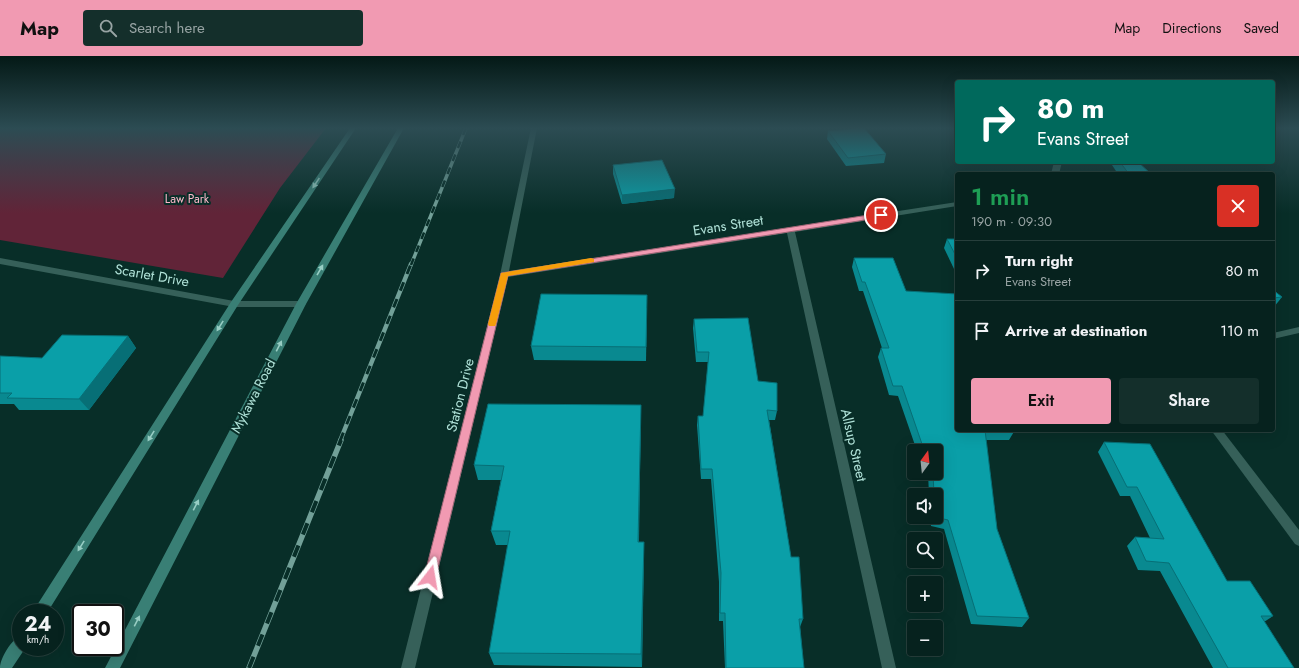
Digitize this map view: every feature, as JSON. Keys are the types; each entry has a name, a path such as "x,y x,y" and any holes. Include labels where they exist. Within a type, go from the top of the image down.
{"main road":[{"path":"45,604 234,304 335,157"},
{"name":"Mykawa Road","path":"112,668 300,304 385,157"},
{"path":"4,668 12,656"}],"street":[{"name":"Station Drive","path":"408,668 504,274 528,157"},
{"name":"Evans Street","path":"504,274 955,204"},
{"name":"Allsup Street","path":"790,229 889,668"},
{"name":"Scarlet Drive","path":"0,261 234,304 300,304"},
{"path":"1275,336 1299,330"},
{"path":"1218,432 1299,540"}],"green space":[{"name":"Law Park","path":"0,157 304,157 280,188 223,278 0,240"}],"building":[{"path":"847,157 862,157 848,158"},
{"path":"662,160 675,189 622,195 613,165"},
{"path":"1122,164 1140,164 1149,172 1128,172"},
{"path":"947,239 955,239 955,254"},
{"path":"854,258 893,258 906,291 955,294 955,432 985,432 997,529 1029,618 977,616 948,520 943,519 943,488 934,488 933,480 943,480 943,444 922,444 902,386 893,386 881,348 889,348 865,282 862,282"},
{"path":"1275,292 1282,297 1275,298"},
{"path":"541,294 647,295 646,347 531,346"},
{"path":"748,318 758,381 777,383 777,411 767,410 791,557 799,557 803,619 799,619 804,668 726,668 725,613 720,613 721,573 712,469 701,469 698,416 703,416 709,352 697,352 694,319"},
{"path":"62,335 128,336 79,399 7,398 12,393 0,393 0,356 42,358"},
{"path":"488,404 641,405 638,542 644,542 641,654 489,653 510,531 491,531 504,466 474,465"},
{"path":"1104,442 1150,444 1227,581 1250,581 1273,616 1261,616 1294,668 1228,668 1169,563 1146,561 1135,537 1164,539 1137,487 1127,487"}],"railway":[{"path":"411,265 455,157"},
{"path":"340,441 411,264"},
{"path":"249,668 341,440"}],"slow traffic":[{"path":"492,324 504,274 591,261"}],"route":[{"path":"430,577 504,274 881,215"}]}
